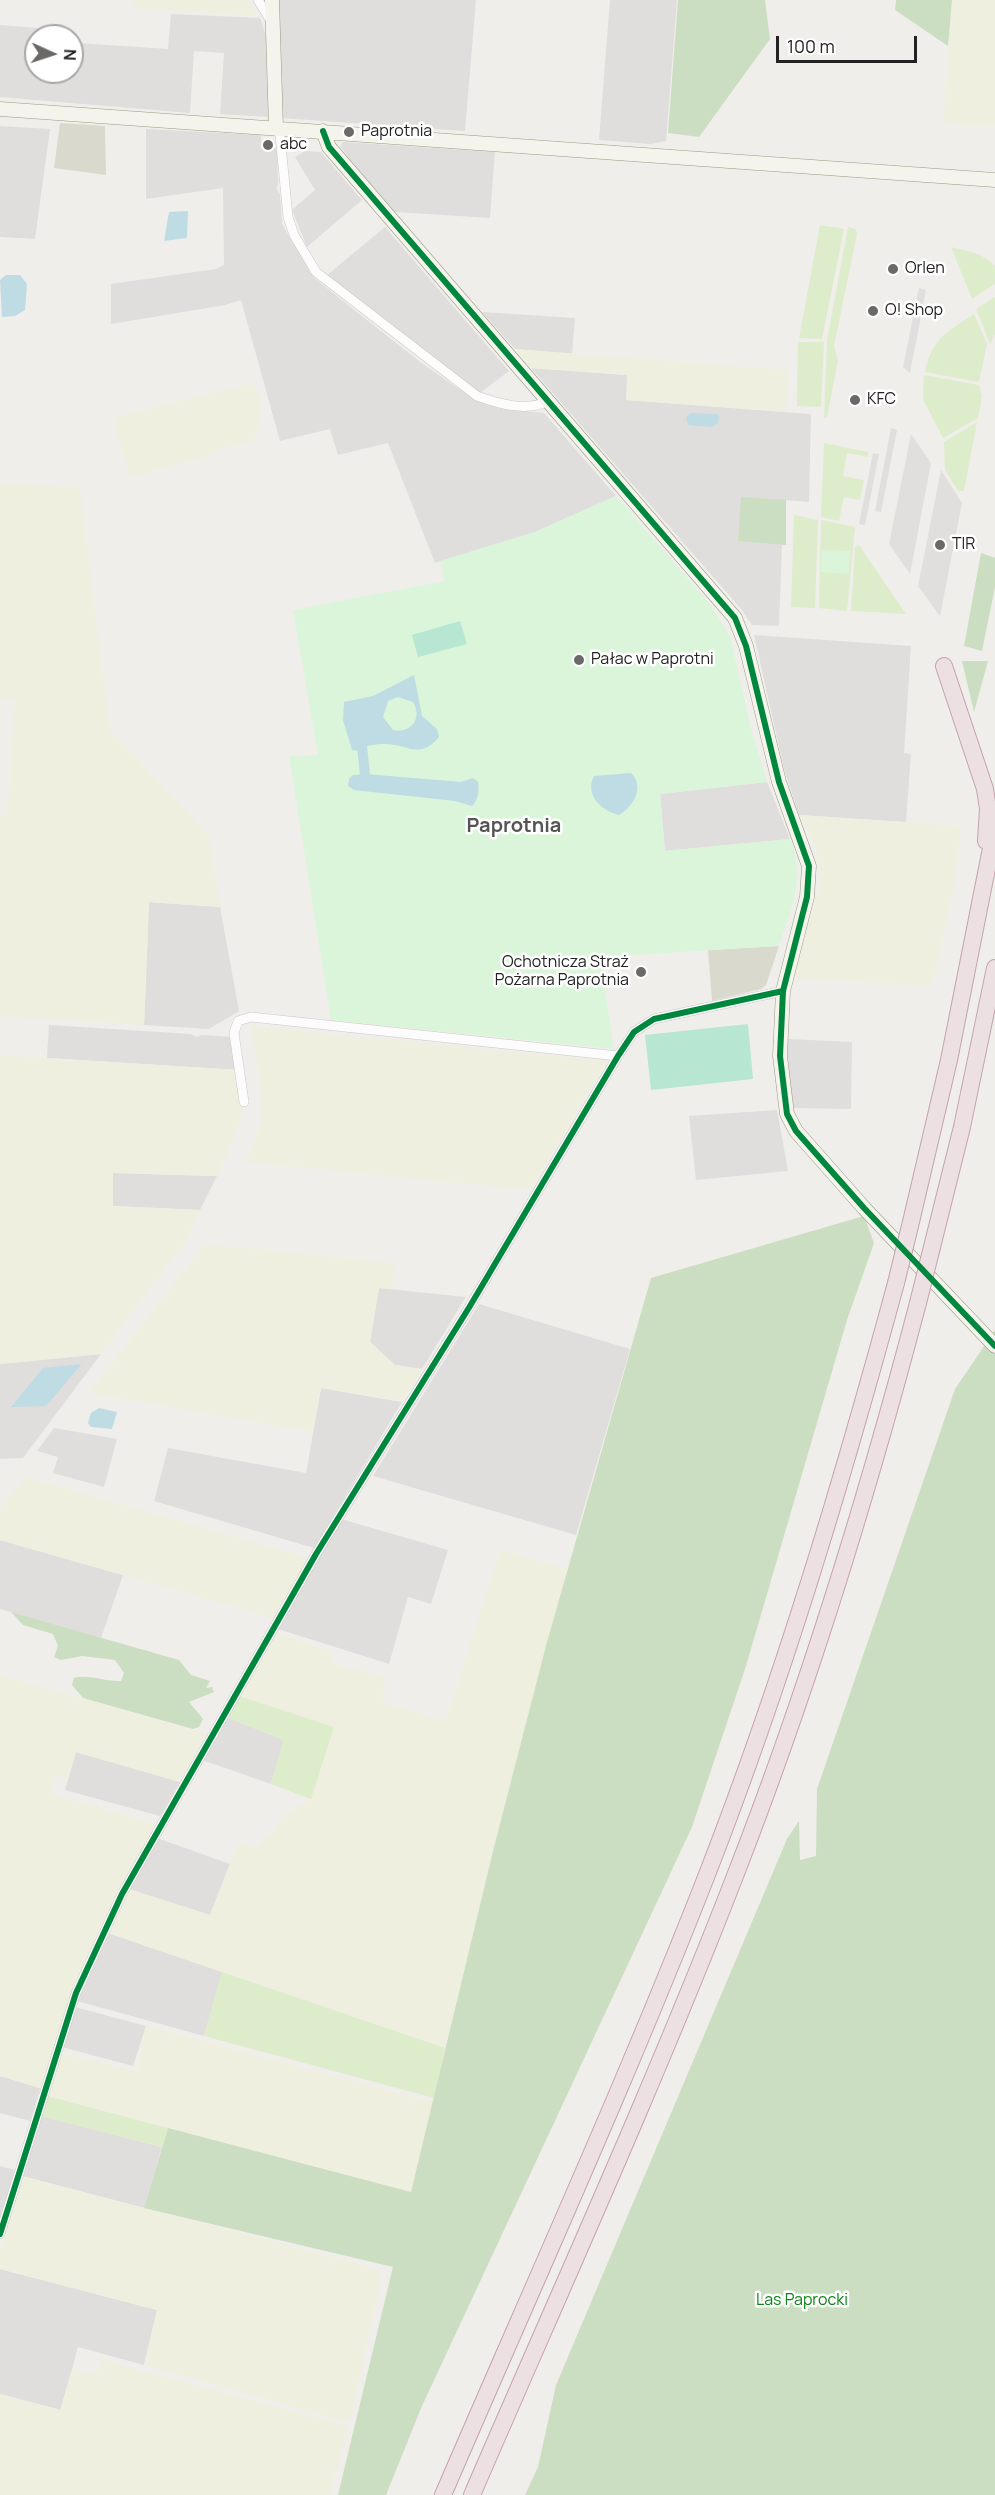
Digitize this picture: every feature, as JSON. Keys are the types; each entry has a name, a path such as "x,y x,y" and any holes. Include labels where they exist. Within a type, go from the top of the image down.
{"highway":[{"path":"944,666 985,789 988,808 984,884"},
{"path":"443,2495 649,2015 716,1850 787,1655 813,1574 896,1283 945,1080 995,828"},
{"path":"472,2495 670,2035 758,1815 853,1536 932,1247 964,1116 995,968"}],"street":[{"path":"258,0 272,22"},
{"path":"272,0 276,128 280,135 288,217 294,234 316,272 467,390 508,405 532,406 548,401"},
{"path":"0,109 995,180"},
{"path":"323,131 328,147 716,594 741,629 779,782 809,866 807,897 783,991 780,1056 783,1093 791,1124 864,1208 995,1346"},
{"path":"0,2234 76,1993 122,1894 316,1554 470,1306 618,1056 634,1032 654,1019 783,991"},
{"path":"244,1102 234,1033 238,1021 251,1017 618,1056"}],"shaded area":[{"path":"277,0 476,0 465,131 281,118"},
{"path":"610,0 677,0 666,141 651,144 599,140"},
{"path":"171,14 260,18 267,39 270,117 220,114 224,53 194,51 190,113 0,97 0,25 24,27 24,84 84,84 84,43 168,49"},
{"path":"60,123 105,126 106,175 54,168"},
{"path":"0,126 50,129 35,239 0,237"},
{"path":"146,129 261,135 261,149 277,148 278,185 276,188 280,194 282,224 314,278 420,362 475,400 498,408 544,413 616,496 535,532 435,563 388,443 338,455 330,429 280,441 241,300 225,305 111,324 111,284 216,269 224,265 223,188 146,199"},
{"path":"343,142 495,152 490,218 395,212 351,161 340,146"},
{"path":"305,151 321,152 362,200 307,247 292,210 315,190 295,157"},
{"path":"385,227 509,371 480,393 439,365 326,276"},
{"path":"919,288 926,290 910,373 903,367"},
{"path":"482,312 575,318 572,354 515,349"},
{"path":"531,368 627,375 627,400 811,414 809,502 786,500 786,545 782,545 779,626 752,625 741,609"},
{"path":"891,428 897,430 881,512 875,511"},
{"name":"TIR","path":"911,434 931,463 910,574 889,544"},
{"path":"873,453 879,454 865,525 859,524"},
{"name":"TIR","path":"941,470 962,503 940,616 918,586"},
{"path":"754,635 911,646 904,753 911,754 906,822 799,815 784,769"},
{"path":"767,782 790,839 665,851 660,794"},
{"path":"149,902 220,907 239,1011 209,1029 144,1025"},
{"path":"779,946 766,985 761,989 712,1001 708,950"},
{"path":"49,1025 191,1034 197,1037 201,1035 234,1037 238,1070 47,1058"},
{"path":"788,1039 852,1042 851,1109 793,1108 788,1070"},
{"path":"777,1110 788,1171 696,1180 689,1116"},
{"path":"113,1173 217,1176 200,1210 113,1206"},
{"path":"379,1288 466,1297 422,1369 395,1365 370,1342"},
{"path":"479,1304 630,1349 576,1535 373,1476"},
{"path":"101,1354 23,1458 0,1459 0,1364"},
{"path":"321,1388 402,1402 314,1548 154,1501 168,1448 306,1473"},
{"path":"54,1428 117,1439 104,1487 53,1473 58,1457 37,1451"},
{"path":"341,1519 448,1550 431,1604 408,1597 389,1664 278,1629"},
{"path":"0,1540 123,1575 101,1638 0,1609"},
{"path":"226,1717 284,1740 271,1784 202,1760"},
{"path":"76,1752 180,1782 160,1816 65,1790"},
{"path":"157,1838 230,1864 210,1915 129,1889"},
{"path":"108,1933 222,1972 204,2036 77,2001"},
{"path":"75,2007 146,2026 133,2066 62,2047"},
{"path":"0,2076 40,2088 30,2121 0,2113"},
{"path":"41,2116 162,2147 144,2208 22,2176"},
{"path":"0,2166 15,2170 0,2220"},
{"path":"0,2269 157,2310 144,2365 78,2347 61,2410 0,2394"}],"green space":[{"path":"134,0 249,0 256,16 134,8"},
{"path":"678,0 765,0 770,39 699,137 668,133"},
{"path":"896,0 952,0 948,46 895,10"},
{"path":"952,0 995,0 995,126 943,124"},
{"path":"820,225 844,229 822,339 799,338"},
{"path":"848,227 855,229 857,234 834,346 838,361 827,417 824,418 827,340"},
{"path":"951,247 975,253 995,266 995,284 972,299"},
{"path":"995,297 995,334 990,344 976,309"},
{"path":"974,314 987,344 979,382 925,372 936,343 948,331"},
{"path":"798,342 824,342 821,407 797,406"},
{"path":"515,349 788,370 786,412 626,400 627,375 531,368"},
{"path":"924,375 979,385 982,396 978,418 943,438 923,399"},
{"path":"254,383 262,409 254,441 218,450 213,455 131,477 114,427 114,417"},
{"path":"977,422 964,491 958,491 945,470 944,442"},
{"path":"824,443 868,452 868,457 847,453 843,476 864,480 860,500 844,497 839,521 821,517"},
{"path":"0,482 80,488 110,729 209,836 220,907 149,902 144,1025 0,1016 0,815 7,815 15,700 0,698"},
{"path":"616,496 709,603 730,636 752,733 767,782 660,794 665,851 790,839 795,854 797,880 779,946 600,957 614,1049 331,1020 289,756 318,755 293,610 445,581 440,561 535,532"},
{"path":"741,497 786,500 786,545 738,541"},
{"path":"794,515 818,520 815,608 791,607"},
{"path":"821,520 855,527 847,611 819,608"},
{"path":"859,545 906,614 851,611 855,547"},
{"path":"822,550 850,551 849,574 821,572"},
{"path":"981,553 995,558 995,587 982,651 964,646"},
{"path":"460,621 467,644 418,657 412,635"},
{"path":"962,661 988,661 974,712"},
{"path":"799,815 962,826 953,890 932,986 792,978 818,891 820,875 815,847"},
{"path":"748,1024 753,1079 651,1090 645,1035"},
{"path":"251,1026 607,1061 530,1190 246,1162 262,1122 262,1097"},
{"path":"0,1055 238,1070 242,1111 239,1125 217,1176 113,1173 113,1206 200,1210 187,1239 101,1354 0,1364"},
{"path":"864,1216 874,1243 847,1320 746,1666 692,1827 422,2406 386,2495 338,2495 393,2267 144,2208 168,2128 411,2192 493,1851 547,1642 651,1278"},
{"path":"205,1244 395,1263 392,1289 379,1288 370,1342 395,1365 422,1369 402,1402 321,1388 313,1432 89,1393"},
{"name":"Las Paprocki","path":"995,1330 995,2495 525,2495 538,2467 556,2385 787,1839 799,1821 800,1860 816,1856 817,1789 955,1389"},
{"path":"26,1477 309,1558 273,1618 0,1540 0,1509"},
{"path":"500,1550 567,1569 493,1851 445,2048 108,1933 129,1889 210,1915 238,1843 255,1848 274,1831 284,1815 311,1799 334,1727 239,1696 276,1632 333,1653 331,1659 337,1665 386,1677 382,1702 446,1721"},
{"path":"11,1612 179,1660 191,1675 210,1681 206,1688 212,1687 214,1692 189,1702 203,1719 199,1727 193,1729 83,1698 72,1685 74,1678 121,1681 124,1673 115,1660 82,1656 61,1660 54,1657 58,1646 53,1634 23,1625"},
{"path":"0,1675 206,1734 180,1782 76,1752 68,1779 56,1776 51,1794 155,1824 72,1990 40,2088 0,2076"},
{"path":"239,1696 334,1727 311,1799 271,1784 284,1740 226,1717"},
{"path":"222,1972 445,2048 434,2098 204,2036"},
{"path":"146,2026 433,2102 411,2192 47,2096 61,2053 137,2071"},
{"path":"47,2096 168,2128 162,2147 41,2116"},
{"path":"22,2176 363,2265 377,2271 381,2278 351,2418 344,2421 144,2365 157,2310 0,2269 0,2249"},
{"path":"101,2360 345,2425 348,2430 329,2495 0,2495 0,2394 60,2410 72,2369 96,2375"}],"water":[{"path":"188,211 187,238 164,241 169,212"},
{"path":"6,275 20,275 27,284 25,310 15,316 2,317 0,280"},
{"path":"690,413 719,415 718,423 712,427 688,425 686,418"},
{"path":"414,675 422,716 437,729 439,737 432,744 420,750 378,744 362,747 359,751 352,750 343,720 344,702 373,696","holes":["398,697 413,702 417,714 413,724 405,730 393,730 383,717 388,701"]},
{"path":"631,773 637,784 636,796 629,807 619,815 607,810 596,801 591,790 594,776"},
{"path":"353,775 461,782 473,778 478,782 478,795 472,806 455,801 354,790 348,786 349,779"},
{"path":"80,1364 46,1406 11,1407 43,1368"},
{"path":"99,1408 117,1412 112,1429 91,1427 88,1423 91,1413"}],"waterway":[{"path":"362,747 365,774"}],"cycle path":[{"path":"323,131 329,147 735,618 746,646 779,782 809,866 807,897 783,991 780,1056 787,1114 796,1131 864,1208 995,1346"},
{"path":"0,2234 76,1993 122,1894 316,1554 470,1306 618,1056 634,1032 654,1019 783,991"}],"place":[{"name":"Paprotnia","path":"349,132"},
{"name":"abc","path":"268,145"},
{"name":"Orlen","path":"893,269"},
{"name":"O! Shop","path":"873,311"},
{"name":"KFC","path":"855,400"},
{"name":"TIR","path":"940,545"},
{"name":"Pałac w Paprotni","path":"579,660"},
{"name":"Ochotnicza Straż Pożarna Paprotnia","path":"641,972"}],"district":[{"name":"Paprotnia","path":"514,826"}]}
